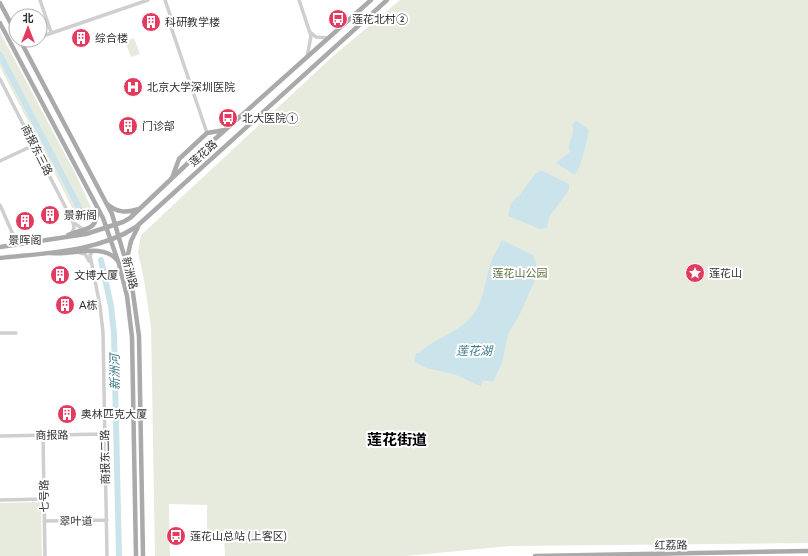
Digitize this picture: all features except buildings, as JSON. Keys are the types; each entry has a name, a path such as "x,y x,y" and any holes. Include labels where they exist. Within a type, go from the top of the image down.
{"main road":[{"name":"莲花路","path":"0,247 86,234 115,223 125,221 371,0"},
{"name":"莲花路","path":"0,258 83,247 130,230 145,219 195,172 388,0"},
{"path":"0,3 8,18"},
{"name":"新洲路","path":"0,22 97,206 107,227 119,264 127,296 132,337 136,556"},
{"name":"新洲路","path":"24,48 105,202 115,223 127,262 134,296 139,336 143,556"},
{"path":"171,180 180,159 207,133 225,130"},
{"path":"105,202 122,212 131,212 142,207"},
{"path":"61,238 72,233 91,228 94,223 97,206"},
{"path":"127,262 128,248 133,234 145,219"},
{"path":"46,252 60,254 93,251 109,253 119,264"},
{"name":"红荔路","path":"535,556 808,551"}],"street":[{"path":"40,0 51,32"},
{"path":"48,34 148,0"},
{"path":"165,0 174,26 171,27 207,133"},
{"path":"299,0 310,31 311,41 306,58"},
{"path":"310,31 315,36 329,38"},
{"name":"商报东三路","path":"0,80 73,222 84,230"},
{"path":"0,160 34,144"},
{"path":"0,205 16,241 23,244"},
{"path":"0,211 12,239 11,246"},
{"path":"72,233 74,228 73,222"},
{"name":"商报东二路","path":"93,251 90,254 90,263 98,296 102,326 107,556"},
{"path":"80,253 86,255 90,263"},
{"path":"0,333 16,332"},
{"name":"商报路","path":"0,436 105,434"},
{"name":"七号路","path":"43,435 45,556"},
{"path":"0,500 44,499"},
{"name":"翠叶道","path":"44,521 107,520"}],"green space":[{"name":"莲花山公园","path":"400,0 808,0 808,543 510,546 406,556 225,556 224,533 207,532 207,505 169,504 170,556 155,556 151,327 138,252 141,235 332,57"},
{"path":"0,32 76,175 93,212 78,219 0,67"},
{"path":"134,38 140,54 131,57 125,41"},
{"path":"41,502 42,556 0,556 0,503"}],"water":[{"path":"576,120 589,130 582,160 575,175 556,163 571,151 569,150 569,147 573,131 572,125"},
{"path":"541,170 569,184 569,190 549,217 547,228 540,229 508,216 511,203 521,193 535,174"},
{"name":"莲花湖","path":"502,240 533,255 538,269 537,275 521,312 508,334 502,363 493,382 483,380 481,386 453,374 425,367 414,361 416,353 419,353 424,348 460,327 476,311 482,296 491,262"}],"waterway":[{"name":"新洲河","path":"0,55 84,217"},
{"name":"新洲河","path":"101,260 111,306 114,333 119,556"}],"place":[{"name":"莲花北村②","path":"338,19"},
{"name":"科研教学楼","path":"151,22"},
{"name":"综合楼","path":"81,38"},
{"name":"北京大学深圳医院","path":"133,87"},
{"name":"北大医院①","path":"228,118"},
{"name":"门诊部","path":"128,126"},
{"name":"景新阁","path":"50,215"},
{"name":"景晖阁","path":"25,221"},
{"name":"莲花山","path":"695,273"},
{"name":"文博大厦","path":"60,275"},
{"name":"A栋","path":"65,305"},
{"name":"奥林匹克大厦","path":"67,414"},
{"name":"莲花山总站 (上客区)","path":"176,536"}],"district":[{"name":"莲花街道","path":"397,440"}]}
